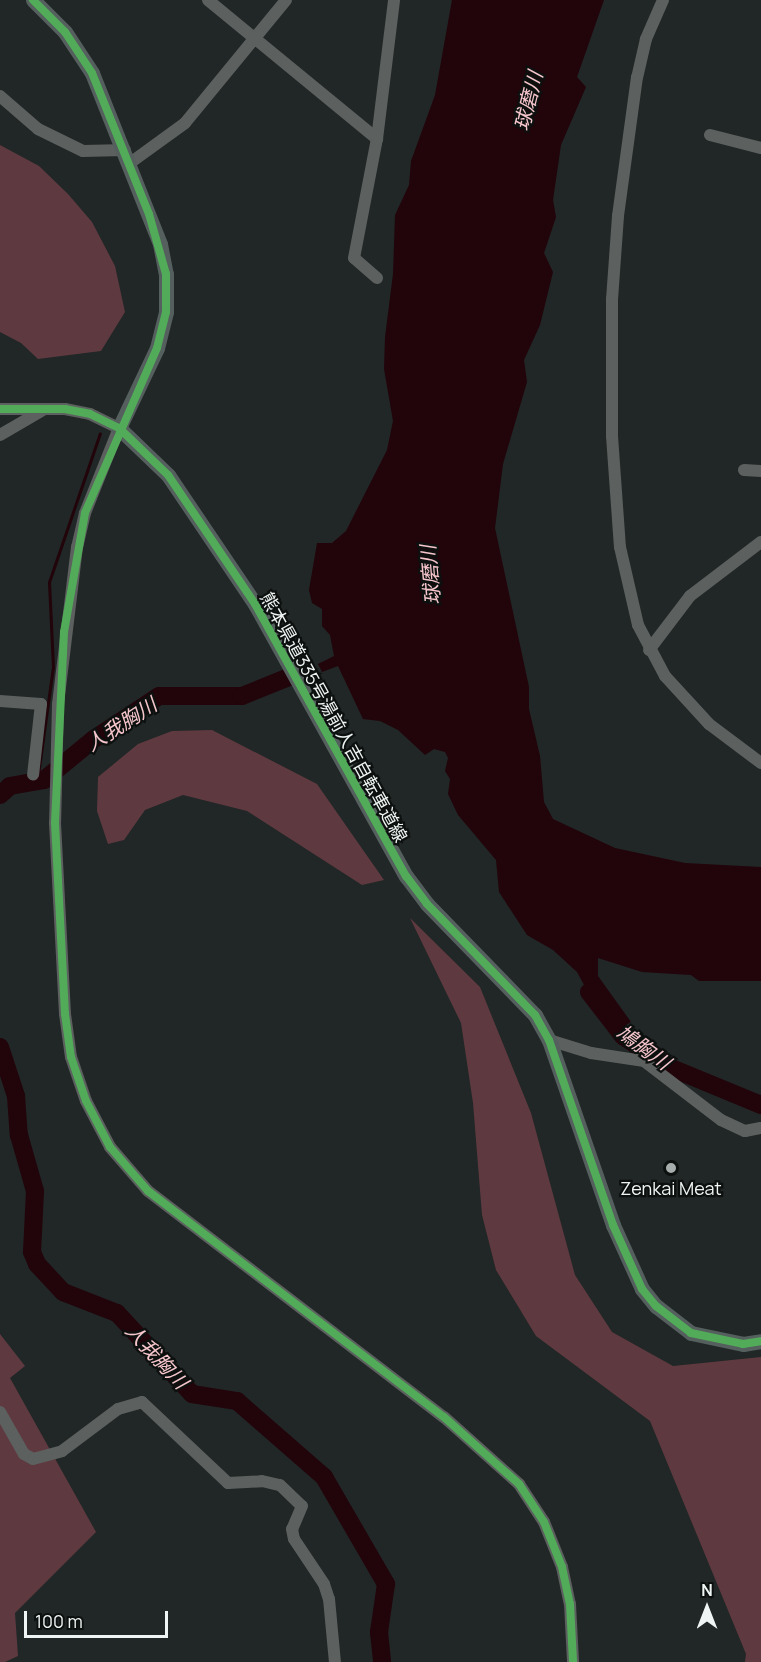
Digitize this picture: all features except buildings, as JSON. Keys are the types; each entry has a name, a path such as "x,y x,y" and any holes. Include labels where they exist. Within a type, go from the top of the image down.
{"main road":[{"path":"33,0 65,32 93,73 160,244 166,274 166,312 157,348 119,428"},
{"name":"熊本県道335号湯前人吉自転車道線","path":"119,428 168,476 255,604 406,876 427,904 522,999 549,1040 613,1225 642,1289 656,1306 691,1333 743,1344 761,1341"}],"street":[{"path":"208,0 376,139"},
{"path":"0,96 38,129 83,151 127,157 185,123 286,0"},
{"path":"377,278 354,258 376,139 394,0"},
{"path":"663,0 646,39 628,123 612,298 612,436 620,547 626,586 649,651 686,703 761,763"},
{"path":"710,135 761,148"},
{"path":"0,409 90,414 119,428 85,513 77,547 58,704 55,824 64,1014 71,1058 86,1101 110,1147 148,1191 444,1417 519,1484 544,1522 562,1567 570,1604 573,1662"},
{"path":"0,435 42,410"},
{"path":"744,470 761,471"},
{"path":"649,651 690,596 761,542"},
{"path":"0,701 41,704 33,775"},
{"path":"549,1040 591,1053 644,1061 721,1120 745,1131 760,1129"},
{"path":"0,1412 24,1454 33,1459 62,1451 118,1409 142,1402 228,1483 262,1481 280,1485 302,1506 292,1529 294,1539 329,1599 334,1662"}],"shaded area":[{"path":"0,145 39,166 68,194 92,222 115,266 125,312 101,351 38,359 21,343 0,332"},
{"path":"212,730 317,784 384,880 362,885 247,811 183,795 145,810 124,840 108,844 97,811 98,777 138,744 172,731"},
{"path":"410,918 480,987 531,1113 575,1275 612,1332 673,1366 761,1357 761,1662 745,1662 746,1654 650,1421 536,1336 496,1270 482,1215 473,1103 461,1023"},
{"path":"0,1334 25,1366 10,1378 96,1532 15,1613 18,1656 5,1662 0,1662"}],"water":[{"name":"球磨川","path":"452,0 604,0 577,77 586,87 561,145 553,200 556,217 544,253 553,272 540,325 524,360 527,382 503,464 495,528 529,687 529,709 540,756 544,802 553,819 615,848 685,863 761,867 761,981 699,981 691,975 642,972 598,958 598,976 631,1022 611,1034 615,1015 608,1007 600,1014 577,972 553,950 527,935 499,892 496,860 458,815 448,794 450,779 445,771 448,758 445,752 434,749 425,755 398,730 380,721 363,719 338,666 322,672 318,664 334,656 330,635 322,626 322,609 312,603 309,590 317,543 332,543 346,531 387,450 393,421 384,369 385,337 393,274 395,215 409,185 411,161 435,95"}],"waterway":[{"path":"37,782 53,667 49,582 100,433"},
{"name":"人我胸川","path":"0,795 10,786 44,780 94,739 159,696 242,696 289,677"},
{"name":"鳩胸川","path":"589,992 623,1036 669,1067 761,1105"},
{"name":"人我胸川","path":"0,1047 16,1096 19,1135 35,1191 32,1252 37,1264 63,1292 117,1313 192,1394 237,1401 324,1477 386,1584 379,1632 382,1662"}],"cycle path":[{"path":"33,0 65,32 92,73 149,214 166,274 166,312 157,348 85,513 64,632 55,823 65,1014 71,1057 86,1101 110,1147 148,1191 444,1417 519,1484 544,1522 562,1567 570,1604 573,1662"},
{"path":"0,409 65,409 90,414 119,428 168,475 255,604 406,876 427,904 535,1015 549,1040 613,1225 642,1289 656,1306 691,1333 743,1344 761,1341"}],"place":[{"name":"Zenkai Meat","path":"671,1168"}]}
